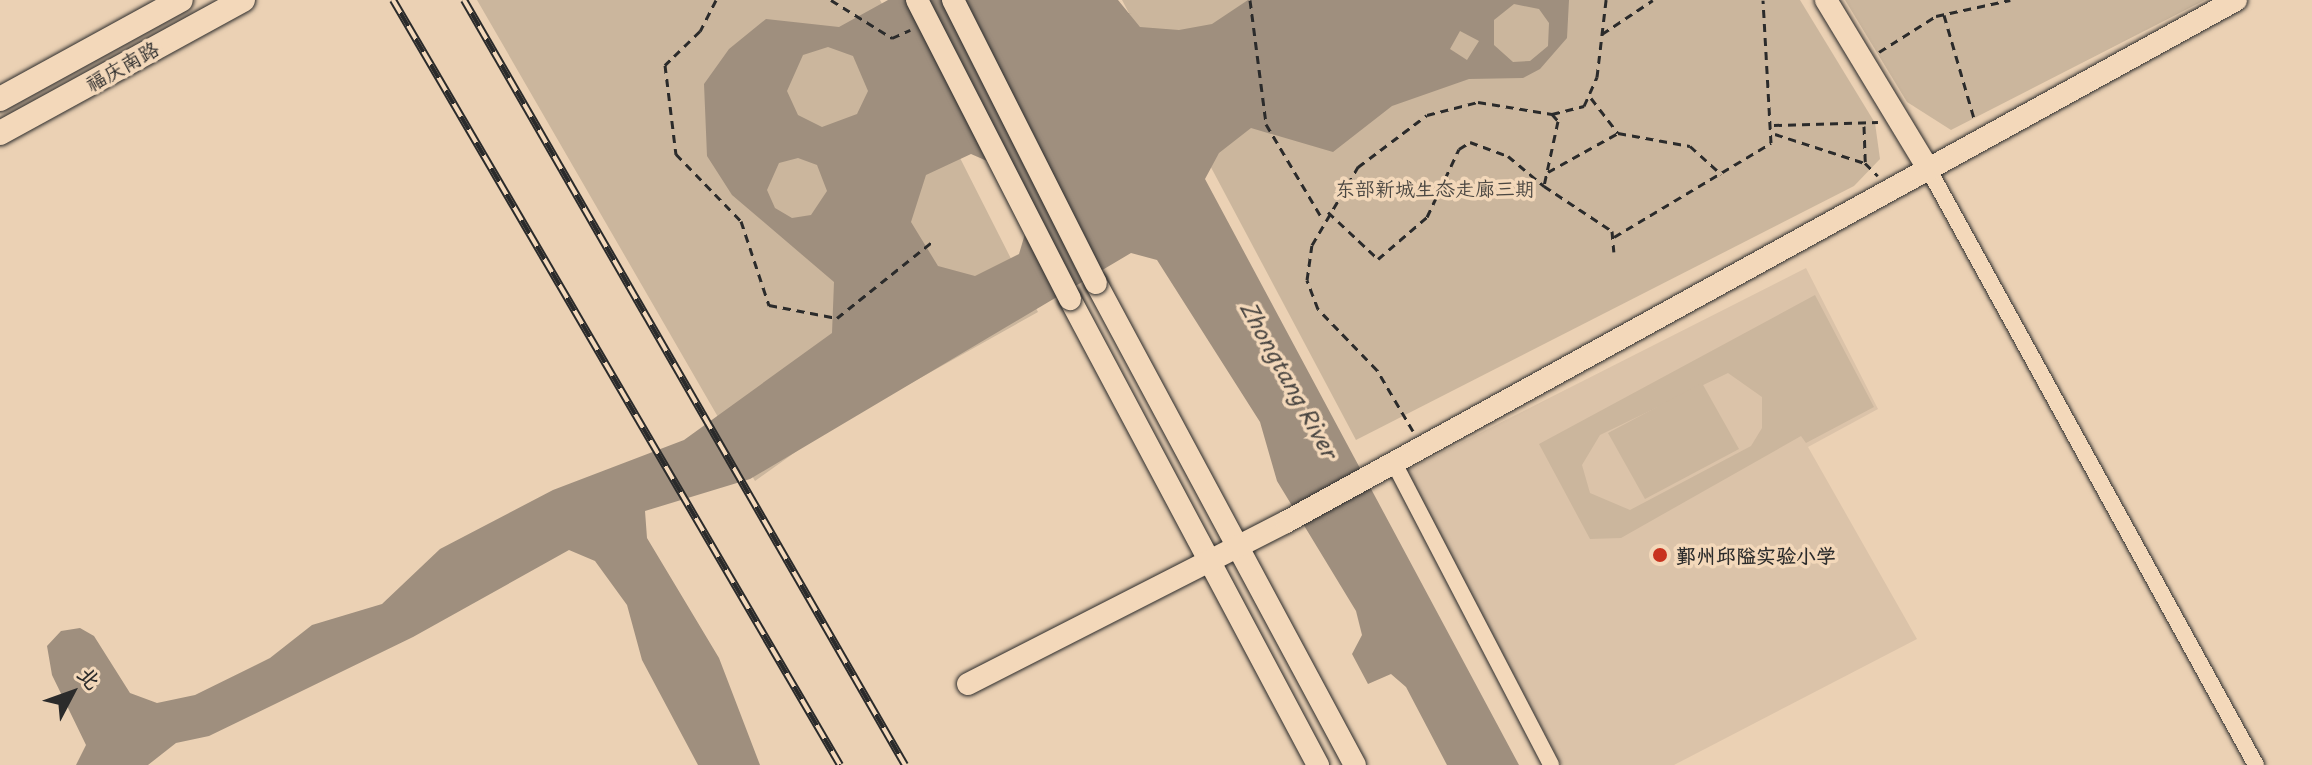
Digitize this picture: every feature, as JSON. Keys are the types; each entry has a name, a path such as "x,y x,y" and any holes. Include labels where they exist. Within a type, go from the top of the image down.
{"main road":[{"name":"福庆南路","path":"0,99 181,0"},
{"name":"福庆南路","path":"0,133 243,0"},
{"path":"917,0 1070,299 1318,765"},
{"path":"953,0 1096,283 1355,765"},
{"path":"1826,0 1929,170"},
{"path":"968,684 1210,562 1392,465 2236,0"}],"street":[{"path":"1929,170 2256,765"},
{"path":"1392,465 1551,765"}],"path":[{"path":"716,0 700,31 665,65 676,154 741,221 769,305 830,320 925,244 933,241"},
{"path":"831,0 854,14"},
{"path":"1250,0 1271,138 1323,220"},
{"path":"1606,0 1591,98 1618,133"},
{"path":"1602,34 1653,0"},
{"path":"1763,0 1775,134"},
{"path":"1864,64 1944,15 2010,0"},
{"path":"1944,15 1962,95 1983,140"},
{"path":"1423,448 1377,370 1340,339 1311,294 1307,264 1323,220 1366,159 1427,115 1478,102 1552,114 1591,98"},
{"path":"1544,186 1558,121 1552,114"},
{"path":"1774,125 1864,126 1896,117"},
{"path":"1864,126 1865,163"},
{"path":"1547,173 1618,133 1690,146 1721,174"},
{"path":"1775,134 1865,163 1892,190"},
{"path":"1614,237 1721,174 1775,134"},
{"path":"1328,212 1378,259 1427,217 1459,149 1470,142 1508,156 1614,237"},
{"path":"1614,237 1614,252"}],"shaded area":[{"name":"鄞州邱隘实验小学","path":"1806,268 1878,409 1808,447 1917,639 1674,765 1562,765 1405,471"}],"green space":[{"path":"477,0 880,0 1038,312 822,433 755,481"},
{"name":"东部新城生态走廊三期","path":"1122,0 1800,0 1875,123 1880,159 1854,186 1356,440"},
{"path":"1845,0 2205,0 1951,130 1907,102"},
{"path":"1815,295 1874,407 1806,443 1801,436 1621,538 1590,539 1539,444","holes":["1728,373 1762,397 1762,428 1751,446 1630,510 1590,493 1582,465 1600,435"]},
{"path":"1702,383 1739,449 1645,499 1608,433"}],"water":[{"name":"Zhongtang River","path":"888,0 1118,0 1140,27 1179,30 1212,24 1248,0 1569,0 1567,38 1540,69 1523,78 1469,79 1392,106 1333,152 1251,128 1219,153 1205,179 1519,765 1447,765 1406,687 1391,674 1368,684 1352,654 1362,635 1356,611 1277,481 1260,422 1157,260 1131,253 750,479 645,511 647,538 719,658 760,765 698,765 642,660 627,605 595,561 569,550 413,637 209,736 176,743 148,765 76,765 86,745 52,675 47,646 61,631 80,628 94,636 130,693 157,703 195,695 270,658 312,625 382,604 440,549 553,490 684,440 832,333 834,282 732,195 707,156 704,84 729,49 766,19 839,27","holes":["1514,4 1539,9 1549,23 1548,46 1530,61 1513,62 1494,45 1494,20","1460,31 1479,41 1467,60 1450,49","828,47 853,56 868,91 857,114 822,127 798,115 787,91 803,55","971,154 1017,174 1033,207 1019,254 975,276 938,266 911,222 926,175","798,158 817,165 827,191 811,215 792,218 775,208 767,190 779,163"]}],"railway":[{"path":"393,0 840,765"},
{"path":"464,0 905,765"}],"place":[{"name":"鄞州邱隘实验小学","path":"1660,555"}]}
